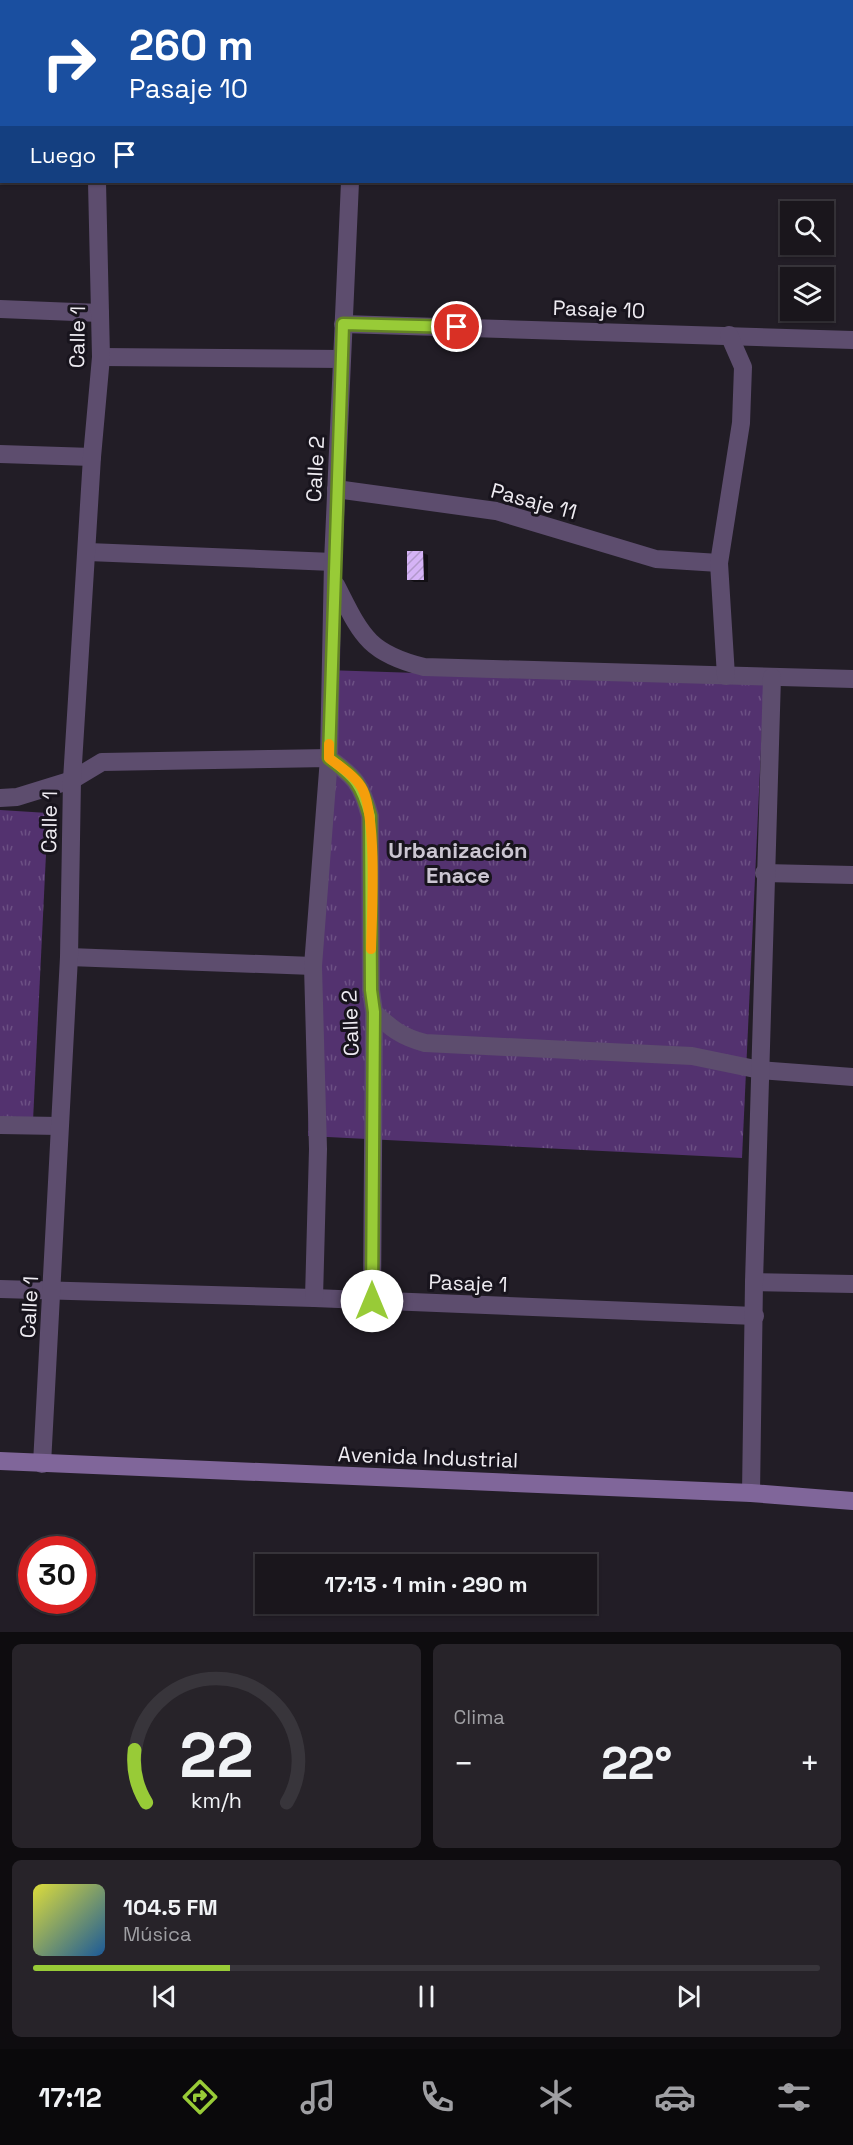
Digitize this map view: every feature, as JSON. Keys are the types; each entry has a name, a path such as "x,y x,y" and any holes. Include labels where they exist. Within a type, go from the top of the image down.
{"street":[{"name":"Calle 1","path":"42,1464 69,957 72,780 88,552 92,457 101,357 96,183"},
{"name":"Calle 2","path":"314,1298 318,1149 313,966 329,758 335,581 333,562 350,183"},
{"path":"0,309 100,313"},
{"name":"Pasaje 10","path":"343,324 853,340"},
{"path":"726,676 719,563 741,423 743,367 729,335"},
{"path":"101,357 342,359"},
{"path":"0,454 92,457"},
{"name":"Pasaje 11","path":"336,489 496,511 656,559 719,563"},
{"path":"88,552 333,562"},
{"path":"335,581 360,633 382,652 424,667 853,679"},
{"path":"751,1493 764,873 772,677"},
{"path":"0,798 17,797 72,780 102,762 329,758"},
{"name":"Calle 2","path":"329,758 347,771 363,789 370,816 371,990 374,1012 372,1301"},
{"path":"764,873 853,875"},
{"path":"69,957 313,966"},
{"path":"374,1012 391,1029 408,1039 424,1043 692,1056 760,1070 853,1077"},
{"path":"0,1125 59,1126"},
{"path":"754,1282 853,1284"},
{"name":"Pasaje 1","path":"0,1289 314,1298 754,1316"},
{"name":"Avenida Industrial","path":"0,1461 751,1493 853,1501"}],"green space":[{"path":"325,670 764,684 742,1158 308,1136"},
{"path":"0,810 48,813 33,1121 0,1119"}],"building":[{"path":"407,551 423,551 424,580 407,580"}],"slow traffic":[{"path":"329,744 329,758 347,771 363,789 370,816 371,949"}],"district":[{"name":"Urbanización Enace","path":"458,862"}],"route":[{"path":"372,1301 374,1012 371,990 370,816 363,789 347,771 329,758 335,581 333,562 343,324 457,327"}]}
